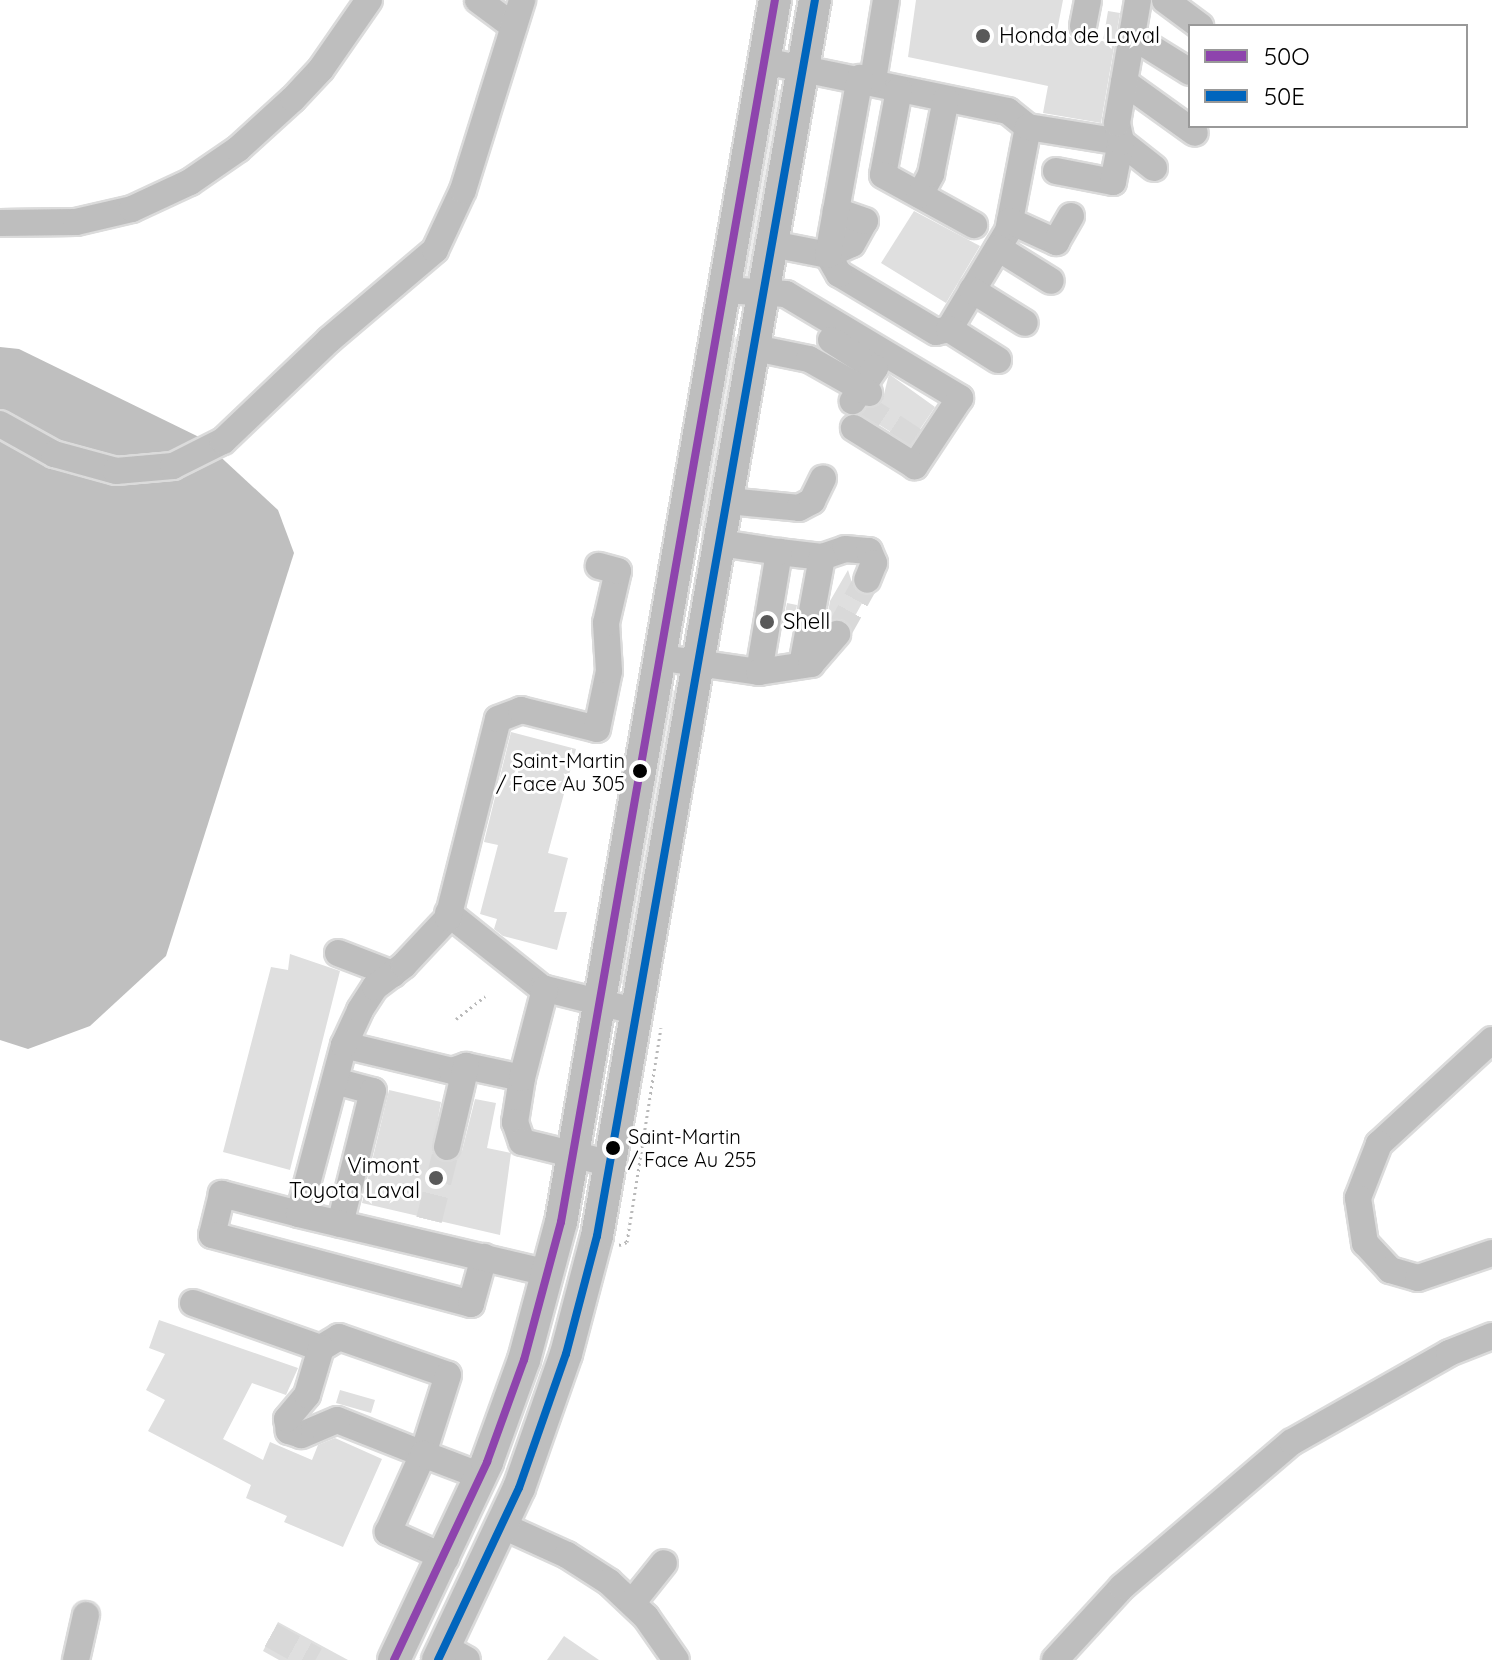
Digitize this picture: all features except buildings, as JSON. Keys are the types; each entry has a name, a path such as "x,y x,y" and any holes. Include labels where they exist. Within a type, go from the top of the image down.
{"main road":[{"path":"394,1660 446,1558 481,1476 524,1360 575,1156 775,0"},
{"path":"450,1656 503,1526 566,1354 612,1164 720,543 769,335 772,244 815,0"}],"lane":[{"path":"0,223 76,222 132,209 190,182 238,149 293,99 321,69 369,0"},
{"path":"478,0 513,26"},
{"path":"0,424 54,454 116,471 173,466 223,441 329,340 435,250 463,190 522,0"},
{"path":"886,0 828,255 839,274 936,332 949,329 998,360"},
{"path":"1083,26 1088,0"},
{"path":"1056,171 1113,182 1121,142 1117,123 1138,0"},
{"path":"1165,0 1197,24"},
{"path":"1132,36 1188,71"},
{"path":"764,61 867,79 899,90 1008,111 1028,127 1121,142 1154,168"},
{"path":"1124,82 1195,133"},
{"path":"899,90 883,175 974,225"},
{"path":"920,195 931,174 946,99"},
{"path":"949,329 998,248 1010,221 1028,127"},
{"path":"1010,221 1056,242 1071,216"},
{"path":"772,244 828,255"},
{"path":"998,248 1051,281"},
{"path":"972,290 1025,323"},
{"path":"723,302 860,403 915,466 926,439 960,398 786,294 769,335"},
{"path":"841,326 883,365"},
{"path":"841,326 825,336 875,368 860,403"},
{"path":"911,383 953,409"},
{"path":"728,501 799,508 812,501 823,478"},
{"path":"720,543 822,557 845,549 869,551 874,563 867,580"},
{"path":"759,672 779,552"},
{"path":"802,665 822,557"},
{"path":"299,1214 344,1045 369,995 393,974 448,913 498,719 521,710 597,729 609,671 606,623 618,571 599,566"},
{"path":"663,658 759,672 815,662 837,634"},
{"path":"448,913 545,989 639,1012"},
{"path":"338,953 393,974"},
{"path":"545,989 522,1078 515,1122 522,1142 612,1164"},
{"path":"1492,1040 1379,1144 1358,1198 1365,1243 1390,1270 1418,1278 1492,1253"},
{"path":"344,1045 452,1071 466,1066 522,1078"},
{"path":"447,1147 466,1066"},
{"path":"335,1081 373,1091 340,1224"},
{"path":"484,1257 471,1304 212,1235 222,1194 340,1224 425,1232 484,1257 548,1273"},
{"path":"193,1303 321,1348"},
{"path":"1055,1660 1122,1587 1292,1442 1449,1353 1492,1336"},
{"path":"446,1558 388,1532 423,1454 448,1375 339,1337 321,1348 307,1395 287,1419 289,1431 301,1435 337,1420 423,1454 481,1476"},
{"path":"503,1526 586,1566 632,1603 676,1660"},
{"path":"632,1603 664,1563"},
{"path":"76,1660 86,1615"}],"path":[{"path":"456,1019 485,996"}],"shaded area":[{"path":"785,89 754,282 743,278 743,273 775,92"},
{"path":"740,335 699,585 703,501 731,339"},
{"path":"0,347 19,349 199,437 278,510 294,553 166,956 90,1026 28,1049 0,1040"},
{"path":"678,688 628,990 621,984 670,692"}],"tunnel":[{"path":"861,405 917,442"},
{"path":"837,634 867,580"},
{"path":"429,1220 447,1147"},
{"path":"271,1635 316,1660"}],"transit line":[{"name":"50O","path":"394,1660 487,1462 524,1360 561,1222 775,0"},
{"name":"50E","path":"438,1660 519,1488 566,1354 597,1236 815,0"}],"place":[{"name":"Honda de Laval","path":"983,36"},
{"name":"Shell","path":"767,622"},
{"name":"Saint-Martin / Face Au 305","path":"640,771"},
{"name":"Saint-Martin / Face Au 255","path":"613,1148"},
{"name":"Vimont Toyota Laval","path":"436,1178"}]}
